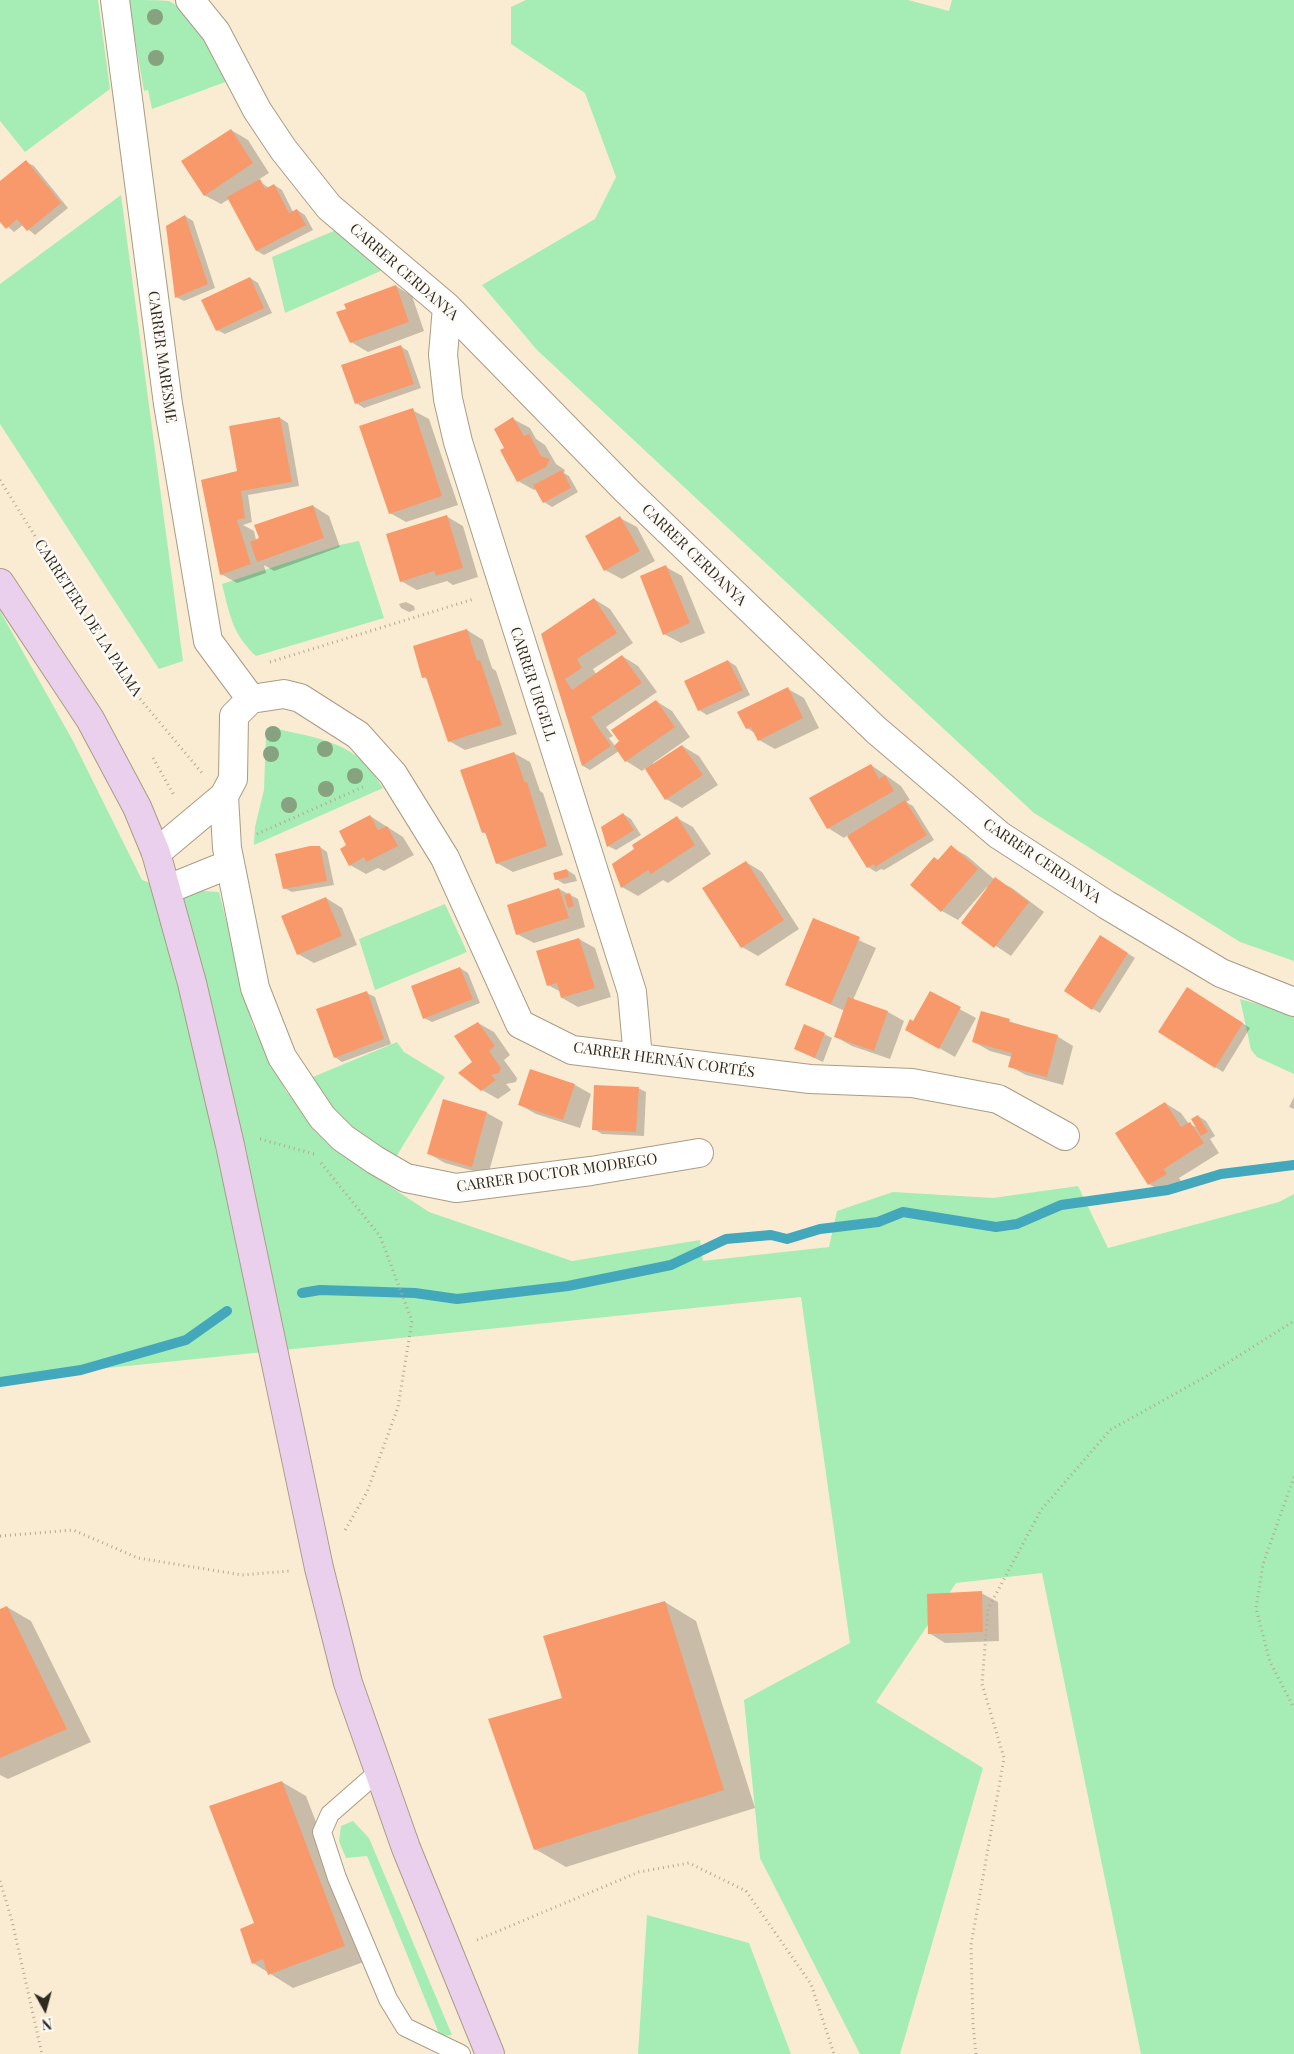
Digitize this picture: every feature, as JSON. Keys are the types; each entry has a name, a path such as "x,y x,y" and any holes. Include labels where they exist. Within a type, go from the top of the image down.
{"main road":[{"path":"0,583 90,718 137,807 156,853 168,889 230,1145 319,1568 348,1683 378,1772 490,2054"}],"street":[{"name":"CARRER MARESME","path":"114,0 168,404 208,641 251,699"},
{"name":"CARRER CERDANYA","path":"190,0 216,32 257,110 304,178 329,208 447,307 627,491 869,723 999,835 1108,905 1221,973 1294,1002"},
{"name":"CARRER URGELL","path":"447,307 442,355 448,399 458,442 632,992 638,1058"},
{"name":"CARRER HERNÁN CORTÉS","path":"251,699 284,694 300,698 358,735 393,774 445,858 520,1024 572,1050 810,1079 912,1083 998,1099 1065,1136"},
{"name":"CARRER DOCTOR MODREGO","path":"251,699 234,716 233,779 224,796 228,856 255,988 282,1057 322,1118 343,1138 374,1160 406,1178 456,1188 591,1171 699,1153"},
{"path":"156,853 224,796"},
{"path":"168,889 228,856"}],"lane":[{"path":"378,1772 330,1814 322,1832 341,1887 388,1999 404,2027 461,2054"}],"path":[{"name":"CARRETERA DE LA PALMA","path":"0,480 126,682 204,776 224,796"},
{"path":"232,674 504,590"},
{"path":"153,758 178,803"},
{"path":"228,856 393,774"},
{"path":"260,1148 258,1139 314,1154 380,1236 412,1321 398,1407 367,1492 342,1536 340,1526"},
{"path":"976,2054 973,2025 971,1945 1004,1758 982,1684 988,1609 1041,1510 1110,1430 1205,1377 1294,1321"},
{"path":"1294,1478 1263,1564 1256,1608 1270,1662 1294,1708"},
{"path":"0,1536 73,1530 138,1558 242,1575 319,1568"},
{"path":"475,1941 640,1872 689,1863 746,1890 811,1984 834,2054"},
{"path":"0,1881 12,1921 42,2054"},
{"path":"471,1932 477,1946"}],"green space":[{"path":"0,0 98,0 110,89 25,152 0,121"},
{"path":"130,0 169,1 178,7 195,26 228,81 152,109 148,90 144,91 129,5"},
{"path":"526,0 908,0 949,11 952,0 1294,0 1294,961 1240,942 1034,813 537,350 482,285 595,219 616,177 585,93 511,44 511,7"},
{"path":"121,195 183,661 159,669 0,424 0,284"},
{"path":"336,230 385,269 285,313 272,257"},
{"path":"359,541 384,618 256,656 237,632 230,615 222,584 340,545"},
{"path":"0,611 73,741 142,880 168,889 219,892 252,1024 286,1091 336,1151 429,1212 572,1261 700,1240 703,1261 829,1247 837,1211 893,1192 993,1198 1078,1186 1108,1248 1279,1202 1294,1194 1294,2054 1141,2054 1042,1573 956,1583 876,1702 983,1768 900,2054 860,2054 760,1858 744,1700 850,1643 801,1297 0,1379"},
{"path":"269,727 314,737 346,749 371,770 383,788 254,845 255,827 264,790 266,734"},
{"path":"445,904 467,952 375,990 359,939"},
{"path":"1240,999 1294,1014 1294,1074 1257,1057 1251,1050"},
{"path":"397,1042 404,1052 445,1077 396,1157 370,1141 348,1123 308,1079"},
{"path":"353,1821 369,1838 452,2035 440,2036 367,1856 346,1858 339,1841 341,1826"},
{"path":"647,1915 749,1943 791,2054 638,2054"}],"building":[{"path":"231,129 253,163 204,196 181,161"},
{"path":"26,160 61,203 27,231 17,219 6,229 0,222 0,181"},
{"path":"260,179 265,189 274,184 289,213 297,209 306,225 256,251 227,197"},
{"path":"185,215 208,284 175,298 166,226"},
{"path":"250,277 264,308 216,331 201,300"},
{"path":"396,285 409,322 350,343 336,312 346,309 344,304"},
{"path":"401,345 414,384 355,404 341,365"},
{"path":"413,408 442,496 389,514 359,426"},
{"path":"280,417 292,482 241,491 245,518 237,520 251,564 220,575 201,480 237,471 229,426"},
{"path":"513,417 524,436 529,434 541,456 550,459 546,467 517,482 500,450 504,448 494,429"},
{"path":"562,470 571,488 543,503 533,485"},
{"path":"313,505 324,538 257,562 250,542 259,538 254,525"},
{"path":"447,515 463,568 436,576 434,571 400,582 386,534"},
{"path":"620,516 640,551 604,571 585,536"},
{"path":"666,565 690,623 663,635 640,576"},
{"path":"594,598 617,633 577,659 582,668 565,679 572,690 622,655 642,683 591,717 611,746 582,766 541,634"},
{"path":"467,629 477,661 480,660 502,725 448,742 426,677 422,678 413,646"},
{"path":"728,660 743,690 698,711 684,681"},
{"path":"788,687 803,718 758,741 751,727 746,729 737,712"},
{"path":"656,700 675,727 625,762 614,746 619,741 611,730"},
{"path":"682,745 703,775 665,800 645,769"},
{"path":"514,752 525,783 527,782 547,846 496,864 485,832 482,833 460,770"},
{"path":"871,764 879,779 885,775 894,791 827,829 809,798"},
{"path":"905,800 927,835 875,867 874,864 867,868 847,836"},
{"path":"623,813 634,830 607,847 601,827"},
{"path":"370,815 378,830 387,826 398,846 366,862 364,857 349,866 340,849 346,845 339,831"},
{"path":"677,816 695,845 651,874 648,870 621,888 612,864 634,849 632,845"},
{"path":"951,845 978,869 941,912 910,885 934,857 938,860"},
{"path":"310,846 320,846 327,881 283,889 275,854"},
{"path":"746,861 784,920 741,948 702,888"},
{"path":"567,869 569,877 555,880 553,873"},
{"path":"995,877 1029,902 994,948 961,923"},
{"path":"559,888 569,918 516,935 507,905"},
{"path":"570,893 574,906 568,908 564,895"},
{"path":"326,897 342,936 297,955 281,916"},
{"path":"813,918 860,937 831,1004 785,985"},
{"path":"1100,935 1128,953 1092,1010 1064,991"},
{"path":"579,938 595,988 561,998 557,983 547,986 536,951"},
{"path":"460,967 473,999 423,1019 411,986"},
{"path":"1187,987 1243,1023 1215,1068 1158,1032"},
{"path":"367,991 384,1039 334,1058 316,1009"},
{"path":"930,991 961,1007 939,1049 905,1030 910,1019 913,1021"},
{"path":"848,997 888,1011 874,1051 834,1037"},
{"path":"981,1011 1010,1019 1009,1022 1058,1035 1047,1077 1008,1067 1012,1053 972,1042"},
{"path":"478,1022 495,1046 489,1051 501,1068 499,1073 491,1075 496,1080 481,1091 458,1073 472,1062 454,1036"},
{"path":"804,1024 825,1033 815,1058 794,1049"},
{"path":"530,1069 575,1084 563,1120 518,1105"},
{"path":"594,1085 639,1087 636,1132 592,1130"},
{"path":"443,1099 487,1112 472,1167 427,1154"},
{"path":"1165,1102 1181,1127 1190,1122 1204,1143 1164,1169 1167,1174 1148,1185 1115,1133"},
{"path":"1198,1115 1208,1132 1201,1136 1191,1119"},
{"path":"982,1591 983,1632 928,1634 927,1594"},
{"path":"665,1601 724,1790 534,1850 488,1719 562,1698 543,1636"},
{"path":"7,1606 67,1729 0,1758 0,1609"},
{"path":"282,1781 345,1946 268,1975 263,1959 252,1964 240,1929 254,1923 209,1806"}],"waterway":[{"path":"302,1293 320,1290 415,1293 457,1299 568,1286 671,1265 726,1239 771,1235 787,1239 820,1229 878,1222 903,1212 996,1227 1017,1224 1061,1205 1168,1190 1221,1174 1294,1165"},
{"path":"0,1382 81,1370 186,1340 227,1311"}]}
